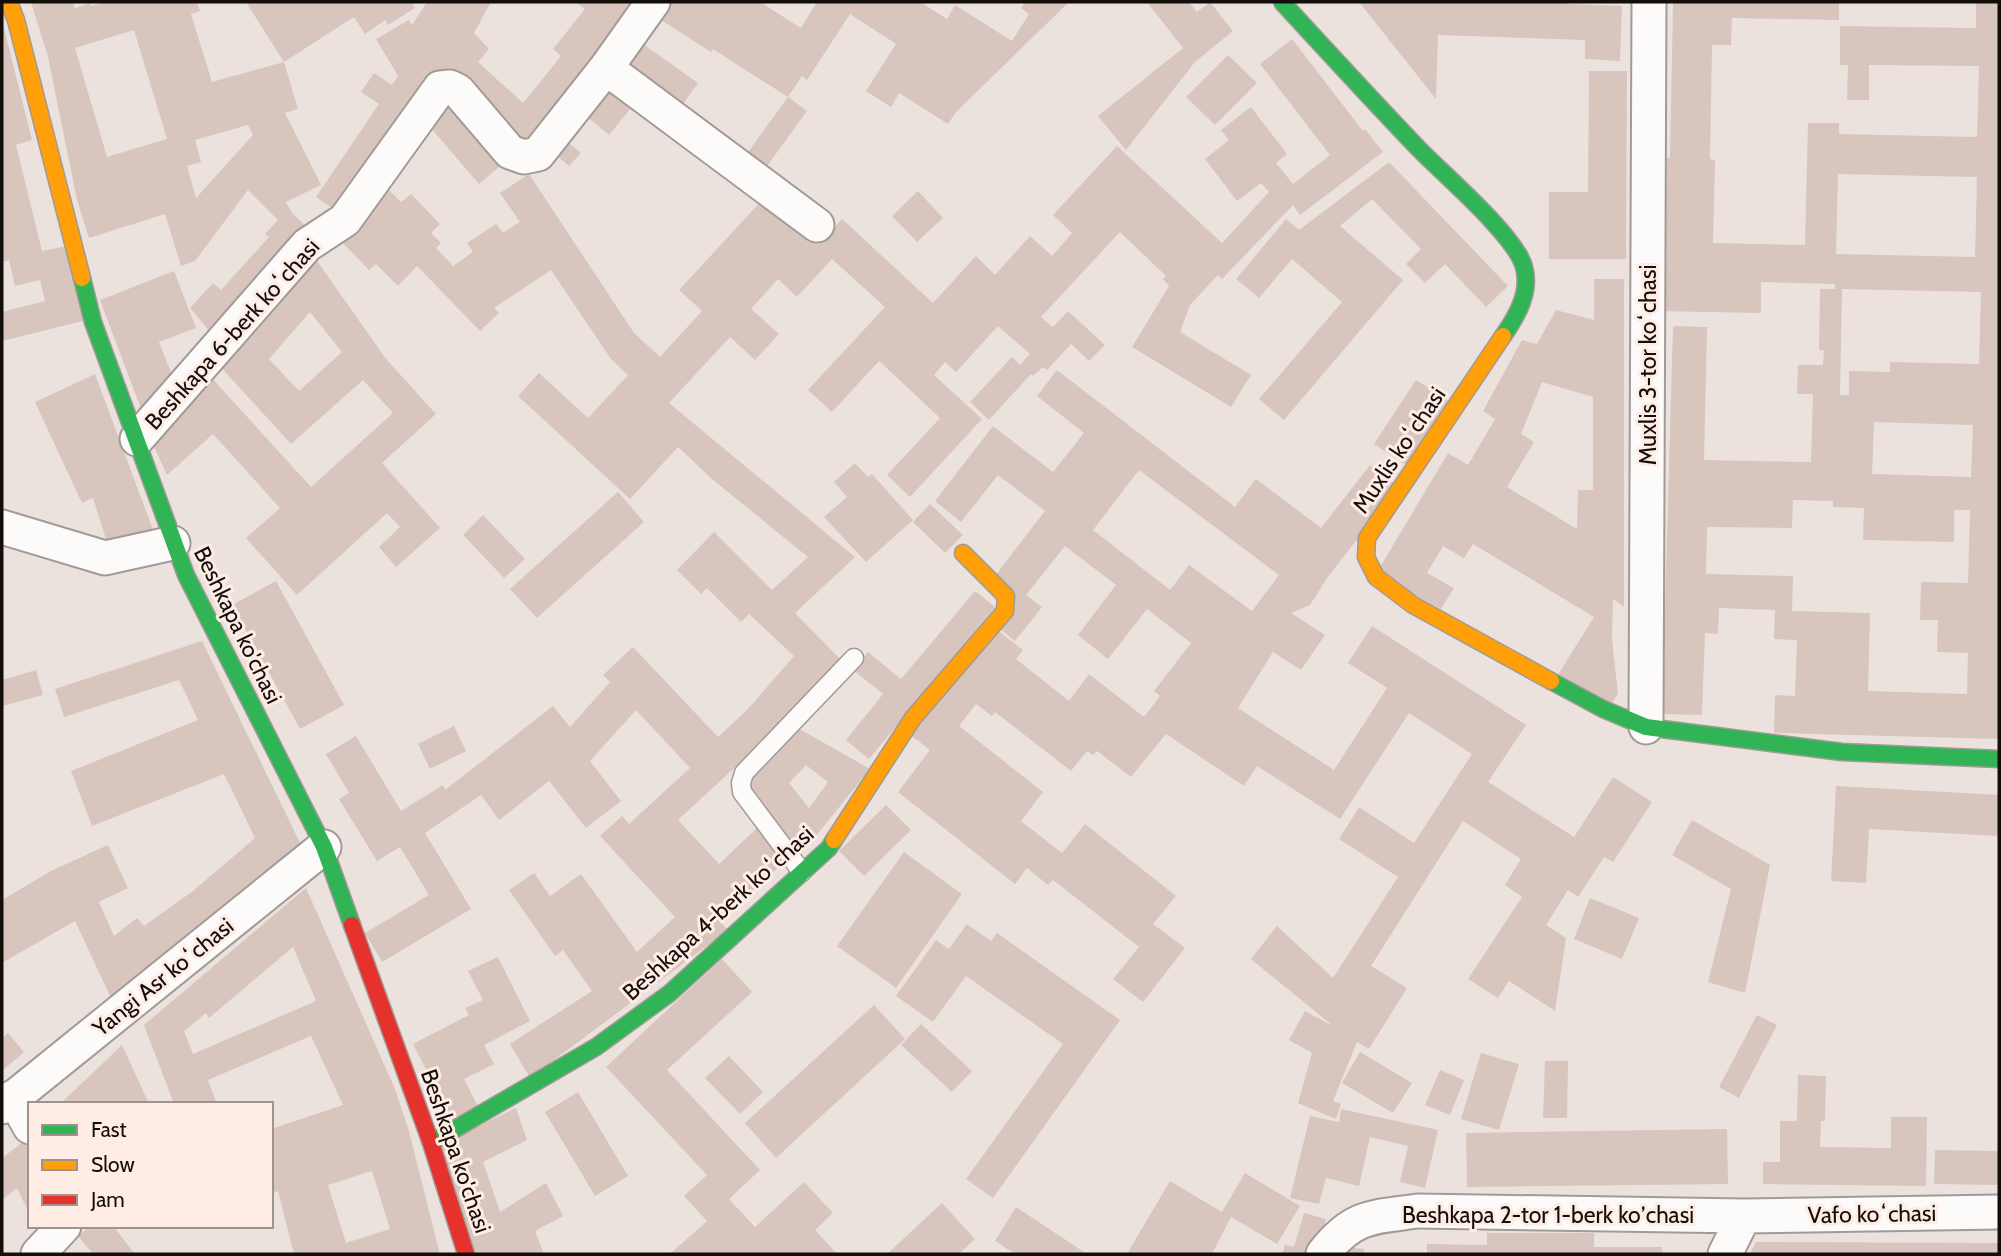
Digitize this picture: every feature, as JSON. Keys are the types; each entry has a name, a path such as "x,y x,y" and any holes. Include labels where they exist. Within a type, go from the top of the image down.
{"street":[{"name":"Beshkapa ko'chasi","path":"9,2 16,20 93,322 173,543 186,575 324,847 431,1143 466,1254"},
{"name":"Beshkapa 6-berk koʻchasi","path":"137,439 307,245 345,220 440,88 450,87 458,91 510,152 524,157 538,154 606,68 653,2"},
{"name":"Muxlis koʻchasi","path":"1282,2 1419,149 1511,241 1524,265 1527,287 1514,320 1367,538 1366,557 1376,577 1413,605 1603,709 1646,727 1842,751 1999,759"},
{"name":"Muxlis 3-tor koʻchasi","path":"1646,727 1649,2"},
{"path":"606,68 817,225"},
{"path":"2,527 106,558 173,543"},
{"name":"Beshkapa 4-berk koʻchasi","path":"431,1143 596,1047 670,993 829,848 913,718 1005,611 1006,597 963,553"},
{"name":"Yangi Asr koʻchasi","path":"7,1102 324,847"},
{"path":"7,1102 28,1125"},
{"name":"Beshkapa 2-tor 1-berk koʼchasi","path":"1323,1254 1338,1235 1366,1218 1418,1211 1744,1216"},
{"name":"Vafo koʻchasi","path":"1744,1216 1999,1212"},
{"path":"1725,1254 1744,1216"},
{"path":"38,1254 62,1228"}],"lane":[{"path":"802,872 742,792 741,782 744,773 854,658"}],"building":[{"path":"31,2 73,2 75,8 104,2 197,2 200,11 191,14 212,82 284,62 298,109 285,113 321,185 286,202 292,213 310,230 215,338 190,308 213,283 221,290 269,237 265,234 278,220 248,190 195,261 181,266 165,214 89,238 77,200 48,57","holes":["134,30 167,139 107,157 75,48","248,125 253,135 196,198 187,166 201,162 195,140"]},
{"path":"246,2 411,2 415,8 388,25 385,20 365,34 354,17 284,62"},
{"path":"427,2 491,2 474,33 489,49 478,62 523,103 561,56 553,49 585,9 576,2 643,2 525,150 446,72 341,214 316,197 379,104 361,92 374,73 392,85 398,76 376,39 409,20 412,25"},
{"path":"661,2 760,2 801,28 817,2 920,2 947,19 955,5 1012,41 1029,14 1021,8 1025,2 1069,2 956,112 948,124 899,93 891,107 866,91 896,44 850,14 807,80 802,76 788,97 653,15"},
{"path":"1147,2 1189,2 1197,12 1210,2 1233,31 1195,62 1126,150 1098,116 1183,48"},
{"path":"1359,2 1567,2 1622,6 1620,61 1585,59 1585,40 1438,35 1436,99"},
{"path":"1673,2 1839,2 1839,20 1732,18 1731,45 1712,45 1710,159 1715,160 1713,243 1805,245 1808,123 1839,123 1839,134 1977,137 1979,66 1869,65 1869,100 1847,100 1848,65 1840,65 1840,26 1976,28 1976,2 1999,2 1999,739 1774,733 1775,695 1795,696 1797,640 1774,639 1775,610 1719,608 1718,634 1705,633 1702,715 1662,714 1673,326 1707,327 1704,460 1811,462 1813,394 1797,394 1798,365 1823,365 1824,350 1819,350 1820,289 1835,289 1835,284 1761,282 1761,313 1657,311 1661,158 1670,158","holes":["1838,174 1977,177 1975,257 1836,254","1842,289 1981,292 1979,364 1890,362 1890,372 1849,371 1849,395 1840,395","1874,422 1973,425 1971,477 1872,474","1793,500 1833,501 1833,507 1864,508 1863,540 1954,542 1954,510 1970,510 1968,583 1921,582 1920,620 1938,620 1937,652 1968,653 1967,694 1868,691 1870,613 1792,611 1793,576 1706,574 1707,527 1792,528"]},
{"path":"2,20 32,140 16,145 42,251 67,246 86,320 2,341 2,312 45,301 40,280 15,286 9,260 2,262"},
{"path":"1292,39 1363,131 1365,129 1383,152 1300,215 1293,205 1222,279 1218,275 1190,305 1180,332 1251,375 1231,407 1132,347 1169,286 1163,279 1166,276 1120,232 1041,317 1053,327 1068,311 1105,345 1089,361 1071,344 1047,370 1043,367 1033,376 1031,374 989,420 970,402 1012,357 1020,365 1030,354 998,326 956,372 945,362 934,375 982,419 910,497 887,475 940,418 879,361 832,412 808,390 885,307 832,259 797,297 778,279 751,309 779,334 755,360 730,337 669,403 855,557 795,613 842,661 770,735 678,820 719,864 757,828 786,860 720,922 728,930 530,1078 510,1044 592,991 563,950 555,956 509,890 534,873 550,896 581,874 637,952 675,917 600,836 622,816 629,824 690,768 636,710 590,761 621,801 586,828 549,781 499,820 481,795 425,833 471,909 382,962 365,933 429,895 400,847 377,861 339,799 349,793 326,754 356,736 401,811 443,785 445,790 553,706 570,727 610,682 603,675 633,647 718,737 747,710 794,656 749,614 741,622 707,588 701,594 677,570 714,532 772,590 808,557 712,479 678,447 630,499 518,396 539,373 588,418 628,375 611,359 551,270 494,308 499,313 480,331 417,266 398,286 376,264 369,270 338,238 389,190 401,202 411,194 440,224 431,233 441,243 436,248 453,266 473,252 467,243 496,224 503,233 520,222 500,193 529,174 634,333 660,357 702,311 679,290 765,197 818,245 842,219 933,303 976,256 995,275 1030,236 1052,256 1072,233 1053,215 1117,146 1222,243 1269,192 1261,183 1237,201 1205,159 1229,140 1221,130 1251,107 1287,154 1276,163 1293,184 1330,155 1260,64"},
{"path":"643,44 698,83 678,111 623,73"},
{"path":"1228,55 1257,83 1215,125 1186,97"},
{"path":"1589,71 1627,71 1626,259 1549,259 1549,192 1588,192"},
{"path":"606,79 635,103 609,135 580,111"},
{"path":"453,95 507,160 479,184 424,120"},
{"path":"788,97 807,111 762,173 743,159"},
{"path":"566,141 581,153 569,166 555,154"},
{"path":"1389,162 1508,286 1486,307 1445,264 1425,283 1406,264 1421,249 1372,199 1340,226 1403,280 1284,420 1259,399 1342,302 1292,259 1259,298 1236,279 1286,219 1299,230"},
{"path":"918,191 943,218 917,242 892,216"},
{"path":"310,251 386,359 436,414 382,463 440,528 396,567 379,547 400,527 387,513 297,595 246,538 280,508 213,434 167,475 150,438 209,375 311,487 393,413 363,380 291,444 217,363","holes":["310,312 342,352 299,391 269,359"]},
{"path":"174,271 196,328 159,342 176,385 143,414 100,300"},
{"path":"1594,279 1624,279 1624,607 1613,599 1612,639 1618,694 1611,704 1556,678 1594,617 1473,544 1464,558 1443,546 1427,573 1454,588 1441,609 1376,574 1448,453 1468,465 1495,419 1483,411 1522,340 1537,344 1556,310 1594,320","holes":["1542,382 1593,397 1593,490 1578,490 1577,529 1507,487 1534,442 1521,434"]},
{"path":"1057,370 1235,507 1256,479 1321,528 1370,465 1398,487 1327,578 1310,605 1291,613 1325,635 1301,670 1273,652 1238,708 1334,770 1387,688 1348,663 1372,626 1526,725 1488,782 1574,837 1613,777 1652,802 1613,862 1604,857 1578,897 1568,890 1546,925 1566,938 1555,1011 1509,981 1498,998 1468,979 1522,897 1505,885 1521,859 1463,821 1371,966 1407,988 1369,1049 1357,1042 1333,1101 1341,1104 1336,1119 1298,1103 1312,1053 1289,1040 1305,1011 1333,1026 1251,959 1277,926 1333,978 1398,877 1339,839 1359,807 1414,843 1472,754 1409,713 1340,819 1257,766 1244,786 1166,734 1131,777 1097,751 1093,755 1087,751 1071,771 995,712 992,716 976,704 959,726 1043,792 1021,821 1062,853 1085,824 1176,896 1153,924 1185,948 1143,1002 1113,979 1139,947 1053,880 1048,885 1027,868 1015,884 898,792 930,750 909,734 997,630 1023,650 1016,659 1069,701 1089,674 1144,717 1160,696 1154,691 1191,643 1147,609 1108,659 1078,635 1116,585 1065,546 1026,595 1042,607 1015,641 1000,629 994,577 1045,511 998,475 961,522 935,501 993,426 1053,472 1084,433 1037,396","holes":["1139,470 1279,575 1252,611 1189,565 1170,590 1093,530"]},
{"path":"95,374 156,538 110,552 93,498 82,503 35,402"},
{"path":"1416,380 1451,402 1409,467 1374,444"},
{"path":"855,463 868,477 872,474 913,520 866,562 824,517 847,497 834,482"},
{"path":"618,492 644,522 537,618 510,589"},
{"path":"930,504 963,535 945,553 913,522"},
{"path":"483,515 525,559 504,578 463,535"},
{"path":"276,581 344,705 300,729 232,605"},
{"path":"975,591 995,607 869,759 846,740 883,694 853,670 868,652 901,679"},
{"path":"202,641 302,847 111,998 75,921 2,963 2,900 51,871 108,845 128,888 99,902 114,936 137,918 144,926 193,891 255,838 224,774 92,826 71,771 198,720 179,680 64,717 55,689"},
{"path":"36,670 43,695 2,706 2,680"},
{"path":"454,726 466,751 430,769 418,744"},
{"path":"796,727 870,769 799,857 746,780","holes":["806,765 828,782 809,808 789,783"]},
{"path":"1836,786 1999,795 1999,836 1869,829 1866,883 1831,881"},
{"path":"886,805 911,830 864,876 839,851"},
{"path":"1692,820 1770,865 1745,993 1708,982 1731,889 1672,855"},
{"path":"904,852 962,894 896,988 837,946"},
{"path":"306,888 395,1089 408,1128 440,1254 294,1254 278,1191 273,1192 273,1128 343,1105 311,1036 208,1080 216,1102 173,1102 144,1025","holes":["293,947 316,1001 193,1054 184,1031 206,1013 209,1018","372,1171 390,1229 346,1243 328,1185"]},
{"path":"1590,898 1639,918 1622,959 1574,939"},
{"path":"967,924 991,941 997,933 1120,1020 993,1198 966,1179 1063,1044 966,976 933,1022 896,996 936,940 949,949"},
{"path":"498,957 530,1021 484,1045 494,1064 464,1079 478,1107 452,1120 413,1044 469,1015 465,1008 483,1000 468,971"},
{"path":"722,959 752,992 667,1070 760,1170 729,1199 755,1227 804,1182 833,1213 815,1230 837,1254 670,1254 707,1221 684,1196 707,1175 606,1067"},
{"path":"874,1005 905,1039 776,1158 745,1123"},
{"path":"1757,1015 1777,1025 1739,1098 1719,1087"},
{"path":"921,1024 972,1071 952,1092 901,1045"},
{"path":"8,1033 24,1052 2,1071 2,1038"},
{"path":"122,1045 148,1102 62,1102"},
{"path":"1360,1052 1412,1083 1393,1113 1342,1083"},
{"path":"1481,1053 1519,1064 1499,1130 1461,1119"},
{"path":"729,1056 763,1092 740,1114 705,1078"},
{"path":"1545,1061 1568,1061 1567,1118 1543,1118"},
{"path":"1440,1070 1464,1080 1450,1115 1425,1105"},
{"path":"1798,1075 1826,1076 1825,1121 1821,1121 1820,1147 1891,1148 1891,1117 1927,1117 1926,1186 1763,1184 1763,1162 1780,1162 1780,1121 1797,1121"},
{"path":"578,1092 628,1176 595,1196 545,1112"},
{"path":"516,1108 527,1140 483,1162 500,1212 546,1183 563,1216 535,1231 544,1254 474,1254 441,1144"},
{"path":"1341,1109 1438,1130 1425,1188 1400,1182 1408,1146 1370,1137 1359,1186 1326,1178 1319,1204 1290,1198 1310,1116 1339,1122"},
{"path":"1727,1129 1728,1184 1467,1187 1466,1133"},
{"path":"28,1138 28,1211 17,1188 2,1200 2,1158"},
{"path":"1935,1150 1999,1151 1999,1185 1934,1184"},
{"path":"1245,1173 1300,1206 1277,1244 1231,1217 1212,1254 1127,1254 1170,1181 1222,1212"},
{"path":"942,1203 975,1239 959,1254 887,1254"},
{"path":"1016,1207 1087,1254 1015,1254 995,1241"},
{"path":"1304,1213 1326,1219 1316,1254 1282,1254 1285,1245 1294,1247"},
{"path":"88,1228 115,1228 135,1254 93,1254 78,1236"},
{"path":"1487,1233 1594,1233 1594,1247 1662,1247 1662,1254 1427,1254 1427,1244 1487,1245"},
{"path":"1756,1242 1999,1243 1999,1254 1750,1254"},
{"path":"1342,1247 1364,1249 1364,1254 1341,1254"}],"traffic: fast":[{"path":"1282,2 1418,148 1494,223 1518,254 1524,267 1526,286 1518,312 1503,336"},
{"path":"82,278 93,322 186,575 324,847 352,925"},
{"path":"1551,681 1603,709 1646,727 1842,752 1999,759"},
{"path":"431,1143 596,1047 670,993 829,848 834,840"}],"traffic: slow":[{"path":"9,2 16,20 82,278"},
{"path":"1503,336 1367,538 1366,557 1376,577 1413,605 1551,681"},
{"path":"834,840 913,718 1005,611 1006,596 963,553"}],"traffic: jam":[{"path":"352,925 431,1143 466,1254"}]}
